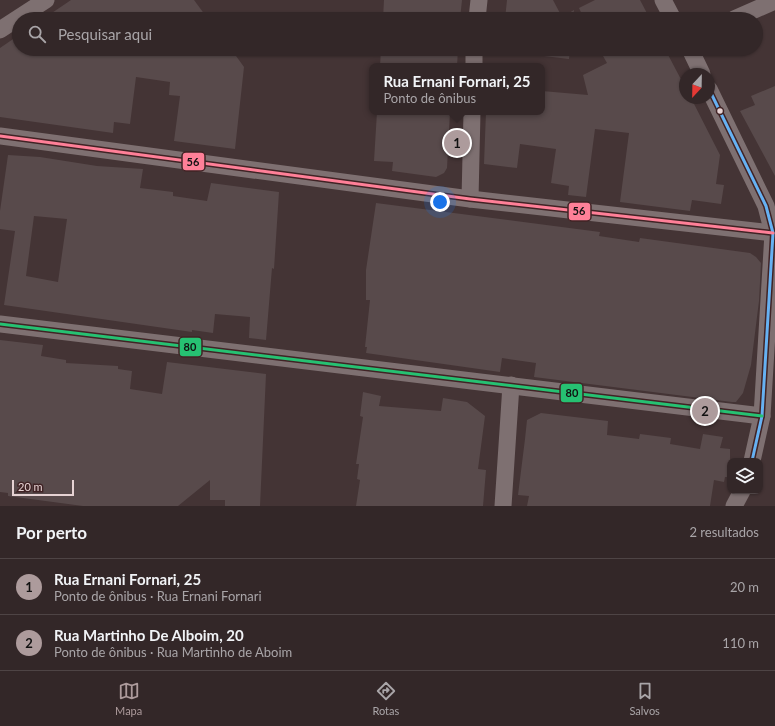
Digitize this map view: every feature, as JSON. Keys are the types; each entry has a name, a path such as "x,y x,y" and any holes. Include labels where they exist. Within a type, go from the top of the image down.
{"street":[{"path":"28,12 46,0"},
{"path":"478,12 479,0"},
{"path":"663,0 669,12"},
{"path":"750,12 775,1"},
{"path":"0,30 12,22"},
{"path":"693,56 699,68"},
{"path":"715,100 770,204 774,233 762,416 753,458"},
{"path":"470,199 472,115"},
{"path":"0,136 470,199 774,233"},
{"path":"0,324 762,416"},
{"path":"503,506 511,385"},
{"path":"734,506 740,494"}],"building":[{"path":"71,0 194,0 203,12 53,12"},
{"path":"384,0 462,0 461,12 383,12"},
{"path":"507,0 553,0 559,12 506,12"},
{"path":"595,0 640,0 646,12 581,12 579,8"},
{"path":"12,40 12,56 236,56 244,67 235,149 174,141 180,96 169,95 170,82 136,77 130,124 114,122 113,133 0,117 0,48"},
{"path":"381,56 458,56 457,63 380,63"},
{"path":"544,56 569,56 569,59"},
{"path":"603,56 669,56 679,76 679,104 694,104 720,155 716,184 724,185 721,204 692,200 690,211 620,202 629,133 595,129 586,197 568,195 569,186 551,183 556,149 520,144 517,168 484,164 486,115 545,115 545,91 588,95 583,75 607,63"},
{"path":"775,86 775,176 740,111 755,105 751,96"},
{"path":"377,115 450,115 447,168 444,173 436,177 392,171 393,162 374,161"},
{"path":"8,155 40,157 97,166 143,169 140,188 173,192 173,196 207,201 211,183 279,192 274,269 272,268 266,340 249,338 250,317 215,314 213,333 192,330 192,332 4,305 15,231 0,229 0,211","holes":["34,216 67,219 58,282 26,276"]},
{"path":"376,203 600,232 599,236 639,242 640,238 750,253 761,263 759,301 751,365 743,393 736,402 732,402 534,377 536,363 502,358 500,372 366,353 367,347 365,347 370,300 366,300 366,270"},
{"path":"0,340 43,345 41,356 66,360 66,363 118,366 118,369 132,371 130,389 162,394 167,362 266,374 260,506 225,506 225,500 210,500 210,480 178,506 83,506 8,496 8,493 0,492"},
{"path":"363,392 381,396 379,406 441,411 443,398 467,402 485,416 478,469 486,470 483,506 356,506 360,480 357,479 359,464 356,464 363,417 360,416"},
{"path":"541,413 608,421 607,435 639,439 640,434 671,438 670,444 700,449 703,434 723,437 720,448 730,449 730,458 727,458 727,477 725,477 724,482 714,480 710,506 527,506 529,496 518,495 527,420"}],"transit line":[{"path":"715,101 766,206 773,233 762,416 753,458"},
{"name":"56","path":"0,136 470,199 773,233"},
{"name":"80","path":"0,324 762,416"}],"place":[{"name":"Rua Ernani Fornari, 25","path":"457,143"},
{"name":"Rua Martinho De Alboim, 20","path":"705,411"}]}
